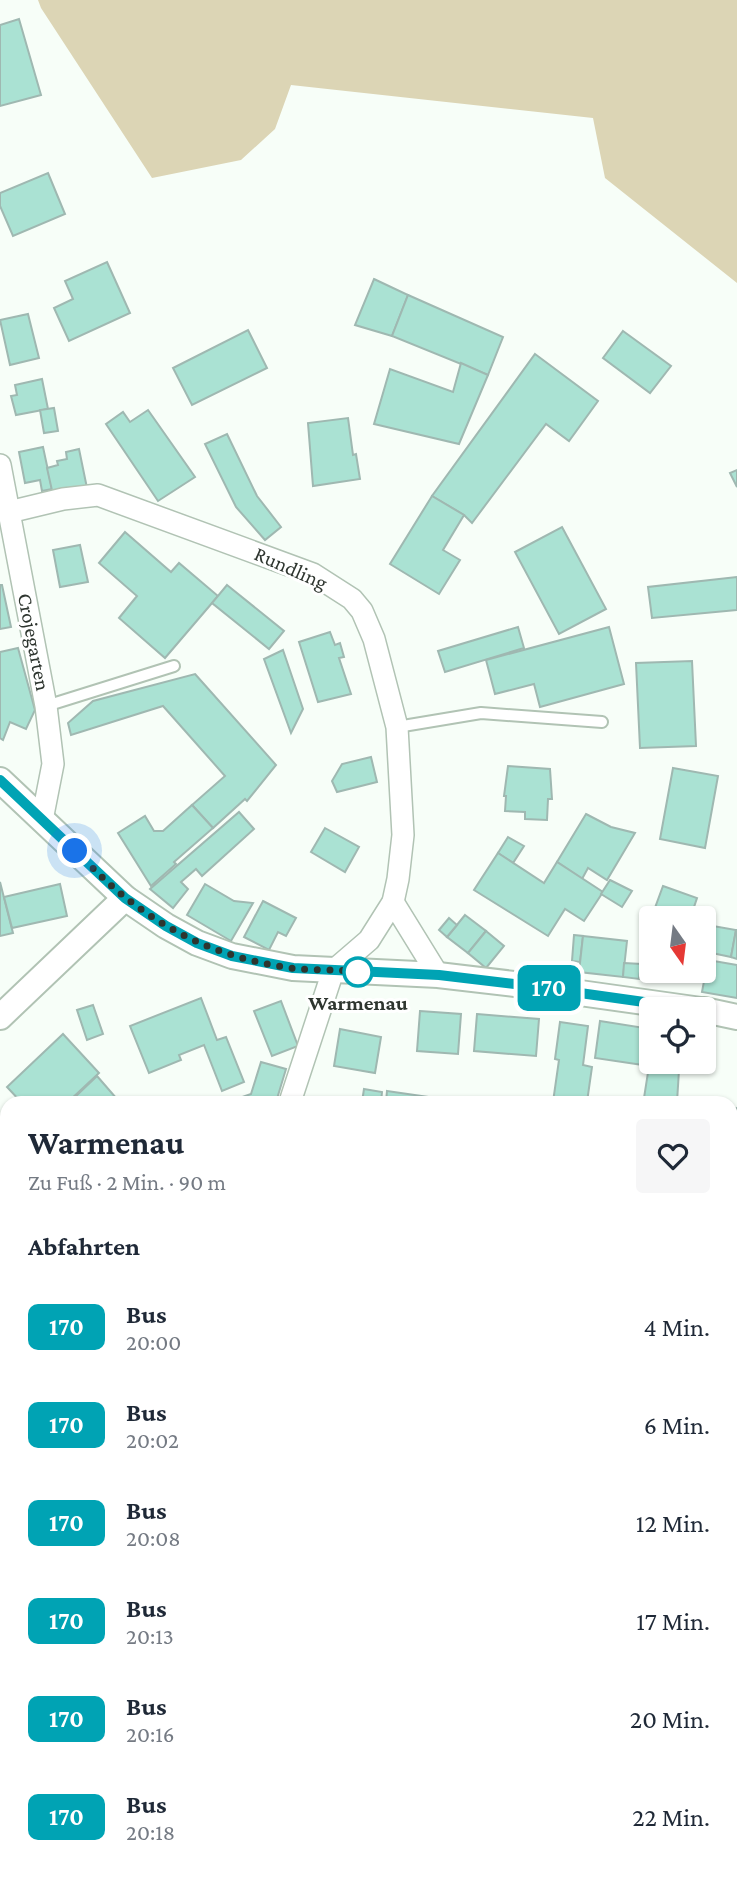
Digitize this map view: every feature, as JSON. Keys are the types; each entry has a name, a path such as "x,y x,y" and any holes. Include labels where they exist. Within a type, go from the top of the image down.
{"street":[{"name":"Crojegarten","path":"0,464 46,706 52,764 41,820"},
{"name":"Rundling","path":"9,512 63,499 98,495 291,564 332,584 352,599 362,611 382,663 397,726 403,835 393,902 369,940 333,971"},
{"path":"0,780 125,898 197,943 232,956 293,968 439,975 639,1001"},
{"path":"0,1017 125,898"},
{"path":"393,902 439,975"},
{"path":"292,1096 333,971"},
{"path":"716,1013 737,1017"}],"lane":[{"path":"46,706 174,666"},
{"path":"397,726 481,713 602,722"}],"shaded area":[{"path":"38,0 737,0 737,283 605,178 593,118 291,85 275,129 241,160 152,178"}],"building":[{"path":"19,19 41,95 0,106 0,25"},
{"path":"48,173 65,214 13,236 0,206 0,193"},
{"path":"107,262 130,313 69,341 54,308 73,299 65,281"},
{"path":"374,279 408,295 392,336 355,325"},
{"path":"408,295 503,337 488,375 392,336"},
{"path":"28,314 39,358 10,365 0,320"},
{"path":"248,330 267,368 192,405 173,368"},
{"path":"623,331 671,366 650,393 603,358"},
{"path":"535,354 598,401 569,441 546,424 472,523 464,515 432,496"},
{"path":"461,363 488,375 459,444 374,424 390,369 453,392"},
{"path":"42,379 48,409 16,415 11,396 17,395 15,385"},
{"path":"54,408 58,431 44,433 40,410"},
{"path":"148,410 195,477 158,501 106,424 123,412 130,422"},
{"path":"348,418 353,455 356,454 360,479 313,486 308,423"},
{"path":"227,434 257,496 281,527 265,540 236,507 205,444"},
{"path":"43,447 52,489 42,491 40,480 25,483 19,452"},
{"path":"79,449 87,488 53,495 47,468 58,465 57,461 67,459 66,452"},
{"path":"737,470 737,487 730,473"},
{"path":"432,496 464,515 443,550 460,560 439,594 390,564"},
{"path":"562,527 606,609 559,634 515,552"},
{"path":"125,532 171,572 179,563 218,596 165,658 119,618 137,596 99,563"},
{"path":"80,545 88,582 60,587 53,550"},
{"path":"737,577 737,610 652,618 648,587"},
{"path":"0,585 11,627 0,629"},
{"path":"227,585 284,631 269,649 212,603"},
{"path":"518,627 524,648 445,672 438,651"},
{"path":"609,627 624,684 540,707 534,684 495,694 486,660"},
{"path":"330,632 335,645 340,643 344,657 339,658 351,694 318,702 299,642"},
{"path":"18,648 35,710 26,729 10,722 3,740 0,738 0,652"},
{"path":"283,650 303,709 291,733 264,659"},
{"path":"692,661 696,746 640,748 636,663"},
{"path":"195,674 276,765 247,801 245,799 213,828 192,805 225,776 163,706 71,735 68,723 93,701"},
{"path":"371,757 377,782 337,792 332,781 342,764"},
{"path":"508,766 550,769 552,799 548,799 547,820 525,819 525,812 505,811"},
{"path":"673,768 718,776 705,848 660,839"},
{"path":"192,805 213,828 151,886 118,833 145,816 154,831 163,831"},
{"path":"239,812 254,829 202,876 196,869 181,882 188,889 173,908 150,889"},
{"path":"586,814 611,827 635,833 607,880 588,868 582,879 557,862"},
{"path":"325,828 359,847 345,872 311,852"},
{"path":"508,837 524,846 513,863 498,853"},
{"path":"498,853 544,883 557,862 603,892 584,921 565,909 548,936 474,890"},
{"path":"610,880 632,891 622,907 601,894"},
{"path":"0,882 13,933 0,936"},
{"path":"60,884 67,916 12,928 4,897"},
{"path":"205,884 234,901 253,903 231,941 187,915"},
{"path":"663,886 697,898 694,906 656,906"},
{"path":"263,901 296,918 286,936 278,932 269,950 244,937"},
{"path":"465,915 486,931 468,953 447,937"},
{"path":"449,918 457,925 447,937 439,930"},
{"path":"716,927 736,930 731,957 716,954"},
{"path":"737,930 737,959 731,957"},
{"path":"486,931 504,946 486,968 468,953"},
{"path":"574,935 583,936 580,962 572,961"},
{"path":"583,936 627,941 623,977 579,972"},
{"path":"716,961 737,965 737,998 702,992 704,984 716,984"},
{"path":"624,963 639,964 639,979 623,977"},
{"path":"201,998 217,1040 226,1037 244,1082 222,1091 204,1045 179,1055 181,1060 149,1073 130,1026"},
{"path":"281,1001 298,1046 272,1056 254,1011"},
{"path":"93,1005 103,1034 87,1040 77,1010"},
{"path":"420,1011 461,1014 458,1054 417,1051"},
{"path":"477,1014 539,1019 536,1056 474,1051"},
{"path":"600,1021 639,1027 639,1064 595,1058"},
{"path":"560,1022 588,1026 583,1065 592,1067 588,1096 554,1096 559,1060 555,1059"},
{"path":"340,1029 381,1037 375,1073 334,1066"},
{"path":"63,1034 99,1073 74,1096 15,1096 7,1087"},
{"path":"261,1062 286,1069 278,1096 245,1096 251,1094"},
{"path":"648,1074 679,1074 677,1096 644,1096"},
{"path":"97,1076 114,1096 76,1096"},
{"path":"364,1089 382,1092 382,1096 363,1096"},
{"path":"387,1091 422,1096 387,1096"}],"bus line":[{"name":"170","path":"0,780 125,898 197,943 232,956 293,968 439,975 639,1000"}],"place":[{"name":"Warmenau","path":"358,972"}],"route":[{"path":"75,851 125,898 197,943 232,956 264,963 293,968 358,972"}]}
